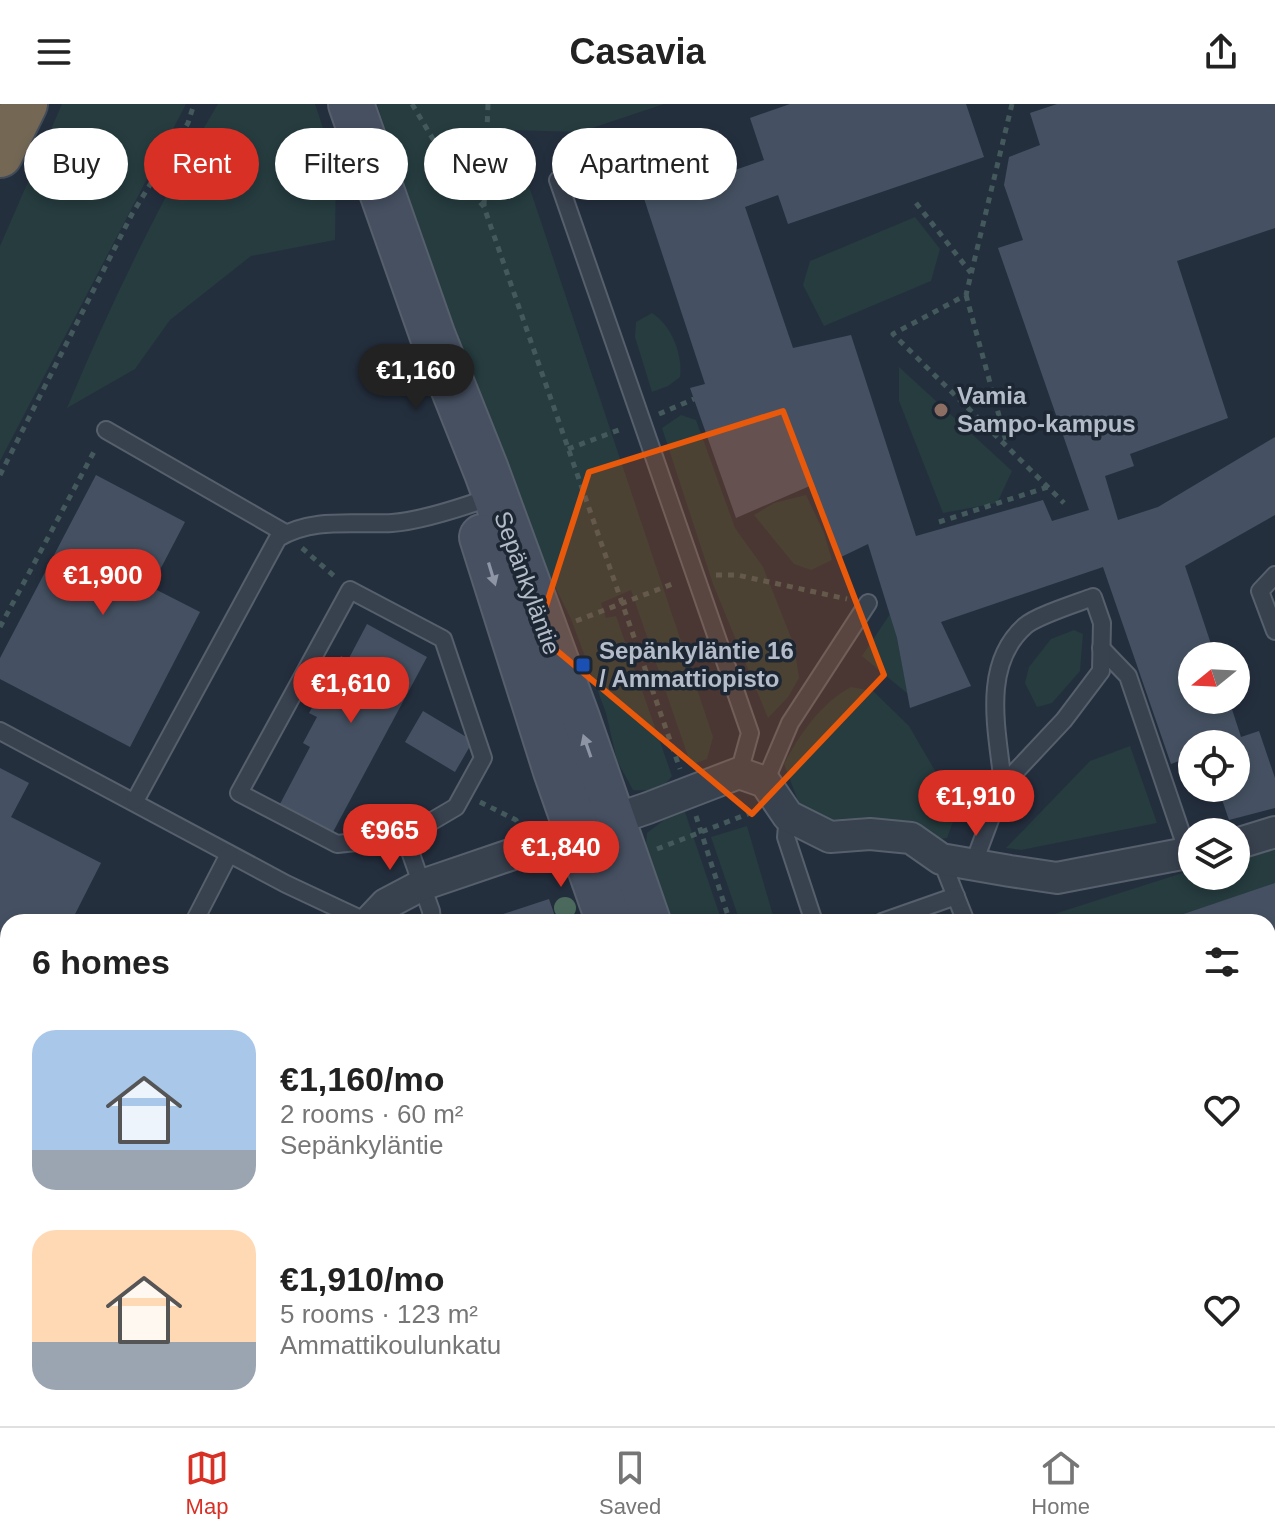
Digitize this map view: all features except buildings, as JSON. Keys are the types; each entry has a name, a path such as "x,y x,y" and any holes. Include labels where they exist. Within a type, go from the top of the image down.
{"highway":[{"path":"0,110 8,104"},
{"path":"0,155 25,104"}],"main road":[{"name":"Sepänkyläntie","path":"351,104 433,337 594,826 608,914"},
{"name":"Sepänkyläntie","path":"594,826 627,863 645,914"}],"street":[{"path":"376,914 386,904 422,885 688,793 768,793 830,837 870,834 911,838 941,859 1057,878 1178,854"},
{"path":"1250,840 1275,832"}],"lane":[{"path":"565,200 811,914"},
{"path":"106,430 285,533"},
{"path":"135,801 278,538 295,528 322,523 395,523 485,500"},
{"path":"1275,575 1260,591 1275,631"},
{"path":"350,590 443,639 483,758 456,807 405,837 337,844 239,793 350,590"},
{"path":"973,865 1003,785 1064,720 1101,671 1102,623 1093,597 1026,625 1003,653 994,694 1003,785"},
{"path":"768,793 790,723 868,603"},
{"path":"1101,648 1128,676 1178,818"},
{"path":"0,731 229,854 352,914"},
{"path":"405,837 430,914"},
{"path":"198,914 229,854"},
{"path":"941,859 963,914"},
{"path":"905,914 956,896"}],"path":[{"path":"0,475 132,214 188,123 194,104"},
{"path":"412,104 445,159 484,207 727,914"},
{"path":"484,207 488,104"},
{"path":"1008,448 966,295 1012,104"},
{"path":"916,203 971,274"},
{"path":"966,295 893,334 1064,503"},
{"path":"0,627 106,430"},
{"path":"939,522 1048,487"},
{"path":"285,533 350,590"},
{"path":"627,863 701,832 768,793"}],"highlighted area":[{"path":"783,411 884,675 752,814 537,634 589,472"}],"green space":[{"path":"62,104 186,104 173,128 144,128 144,185 0,461 0,246 24,191 24,200 128,200 128,128 52,128"},
{"path":"218,104 315,104 323,128 275,128 275,200 336,200 335,240 251,256 170,320 135,369 67,408 137,253 165,200 259,200 259,128 204,128"},
{"path":"377,104 664,104 592,128 552,128 552,131 536,131 536,128 424,128 424,200 534,200 713,737 707,759 691,765 631,590 601,603 606,618 616,616 672,776 660,787 633,790 617,761 606,713 571,619 523,521 485,407 481,419 408,198 408,128 385,128"},
{"path":"915,217 940,249 931,281 824,326 803,285 810,261"},
{"path":"652,313 670,332 677,350 680,377 652,392 635,337 636,322"},
{"path":"899,367 1012,471 997,503 943,513 899,401"},
{"path":"681,415 696,420 735,528 763,567 794,645 799,678 788,697 768,718 713,584 662,428"},
{"path":"806,495 824,533 832,560 811,570 794,564 754,515 774,503"},
{"path":"890,614 897,638 908,694 862,656"},
{"path":"1074,630 1083,634 1080,671 1052,703 1037,707 1025,683 1029,667 1051,639"},
{"path":"851,687 873,691 909,726 941,781 954,819 947,838 932,840 907,825 869,817 827,820 800,806 784,764 812,720"},
{"path":"1130,746 1157,823 1021,850 1006,848 1090,761"},
{"path":"685,812 719,914 660,914 644,865 647,833 664,820"},
{"path":"747,826 773,914 737,914 711,837"},
{"path":"1275,840 1275,914 1054,914 1178,874 1178,890 1250,890 1250,849"}],"place":[{"name":"Vamia Sampo-kampus","path":"941,410"},
{"name":"Sepänkyläntie 16 / Ammattiopisto","path":"583,665"}]}
